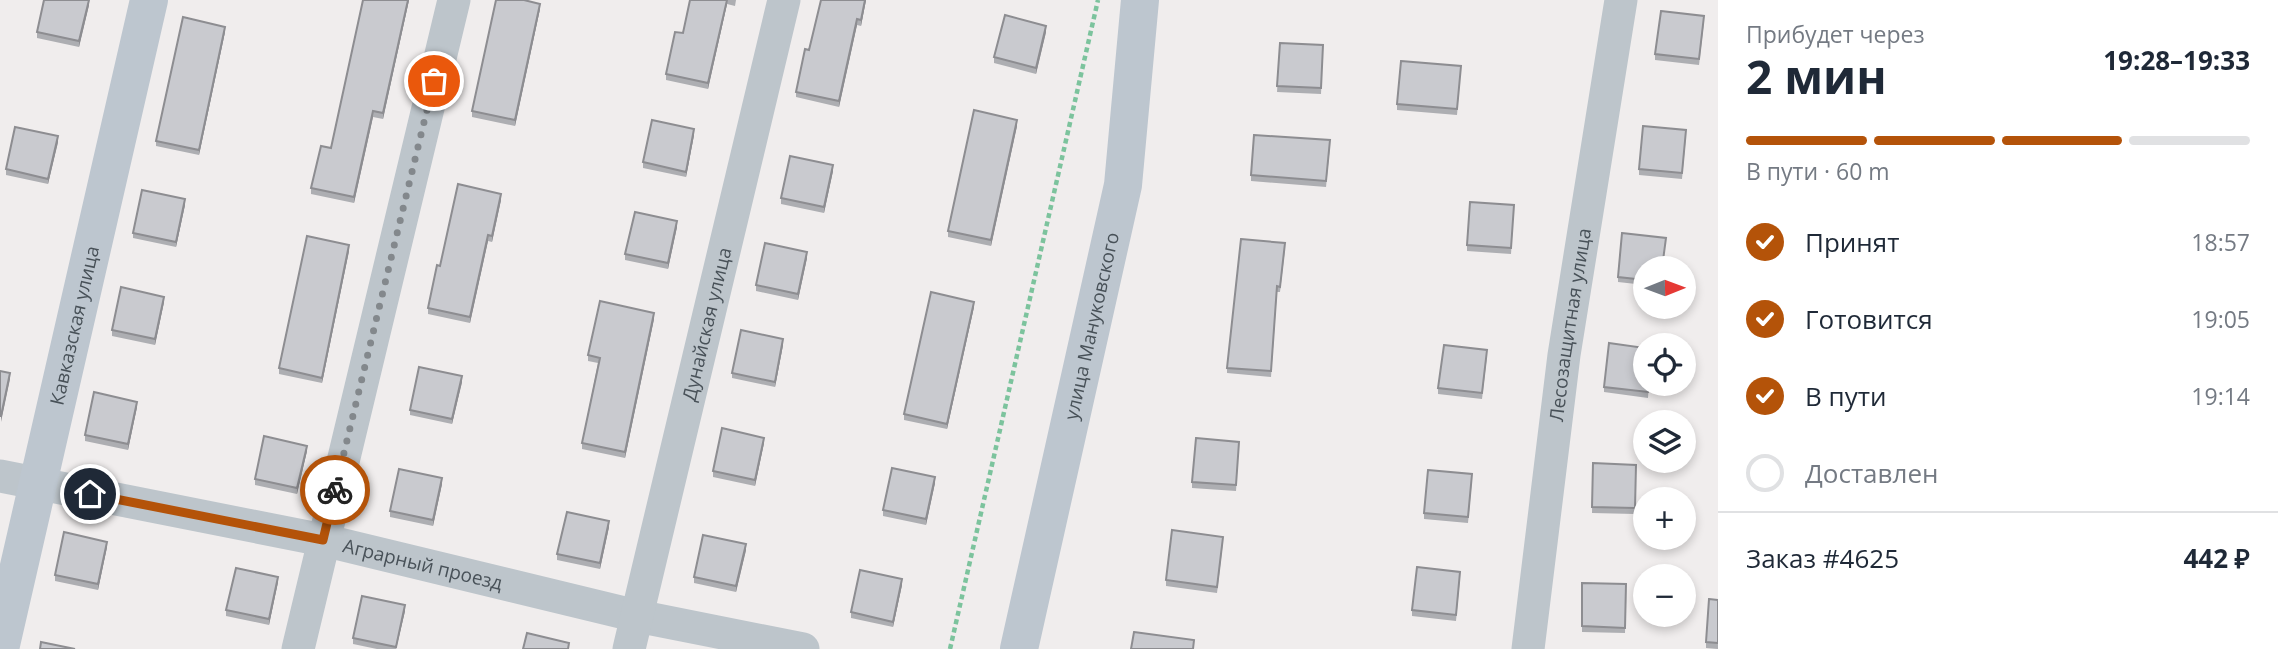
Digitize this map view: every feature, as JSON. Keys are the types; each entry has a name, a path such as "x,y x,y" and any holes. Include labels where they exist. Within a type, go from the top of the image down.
{"street":[{"name":"Кавказская улица","path":"0,649 149,0"},
{"path":"298,649 454,0"},
{"name":"Дунайская улица","path":"629,649 784,0"},
{"name":"улица Мануковского","path":"1019,649 1123,186 1140,0"},
{"name":"Лесозащитная улица","path":"1528,649 1564,355 1621,0"},
{"name":"Аграрный проезд","path":"0,475 323,540 637,616 803,649"}],"path":[{"path":"950,649 1098,0"}],"building":[{"path":"44,0 89,0 79,41 37,32"},
{"path":"363,0 408,0 383,113 373,111 354,197 311,188 321,146 331,148"},
{"path":"496,0 524,0 540,4 515,120 472,111"},
{"path":"690,0 727,0 708,83 666,74 675,32 683,33"},
{"path":"821,0 865,0 861,20 857,19 839,101 796,92 805,49 809,50"},
{"path":"1661,11 1704,16 1699,59 1655,54"},
{"path":"1005,15 1046,26 1036,68 994,57"},
{"path":"183,17 225,27 199,150 156,141"},
{"path":"1280,43 1323,45 1321,88 1277,86"},
{"path":"1401,61 1461,66 1457,109 1397,104"},
{"path":"974,110 1017,120 991,240 948,231"},
{"path":"652,120 694,129 686,172 643,162"},
{"path":"1643,126 1686,130 1682,173 1639,169"},
{"path":"15,127 58,136 48,179 6,169"},
{"path":"1254,135 1330,140 1326,181 1251,175"},
{"path":"790,156 833,165 824,207 781,198"},
{"path":"458,184 501,194 492,236 488,235 470,317 428,308"},
{"path":"142,190 185,199 176,242 133,233"},
{"path":"1470,202 1514,205 1511,248 1467,245"},
{"path":"635,212 677,221 668,263 625,254"},
{"path":"1622,233 1666,238 1664,256 1633,256 1633,279 1618,277"},
{"path":"307,236 349,245 322,378 279,368"},
{"path":"1241,239 1285,243 1280,287 1277,286 1271,371 1227,368"},
{"path":"765,243 807,252 798,294 756,285"},
{"path":"121,287 164,297 155,339 112,330"},
{"path":"931,292 974,302 947,424 904,414"},
{"path":"600,301 654,313 625,452 582,443 600,358 588,355"},
{"path":"741,330 783,339 775,382 732,373"},
{"path":"1609,343 1633,346 1633,390 1604,387"},
{"path":"1444,345 1487,350 1482,393 1438,388"},
{"path":"419,367 462,376 452,419 410,410"},
{"path":"0,371 10,373 1,416 0,416"},
{"path":"94,392 137,402 128,444 85,435"},
{"path":"722,428 764,438 755,480 713,471"},
{"path":"264,436 307,446 297,488 255,479"},
{"path":"1196,438 1239,442 1236,485 1192,482"},
{"path":"1593,463 1633,465 1633,473 1636,473 1633,508 1592,507"},
{"path":"892,468 935,477 926,519 883,510"},
{"path":"399,469 442,478 433,520 390,511"},
{"path":"1428,470 1472,474 1468,517 1424,513"},
{"path":"567,512 609,521 600,563 557,554"},
{"path":"1172,530 1223,537 1217,587 1166,580"},
{"path":"64,532 107,542 98,584 55,575"},
{"path":"703,535 746,544 736,586 694,577"},
{"path":"1417,567 1460,572 1456,615 1412,610"},
{"path":"236,568 278,577 269,619 226,610"},
{"path":"860,570 902,579 893,622 851,612"},
{"path":"1582,583 1626,584 1625,628 1582,626"},
{"path":"362,596 405,605 396,647 353,638"},
{"path":"1709,599 1718,600 1718,643 1706,642"},
{"path":"1134,632 1194,640 1193,649 1131,649"},
{"path":"527,633 569,643 568,649 523,649"},
{"path":"41,642 75,649 40,649"}],"way so far":[{"path":"335,490 434,81"}],"route":[{"path":"90,494 323,540 335,490"}]}
